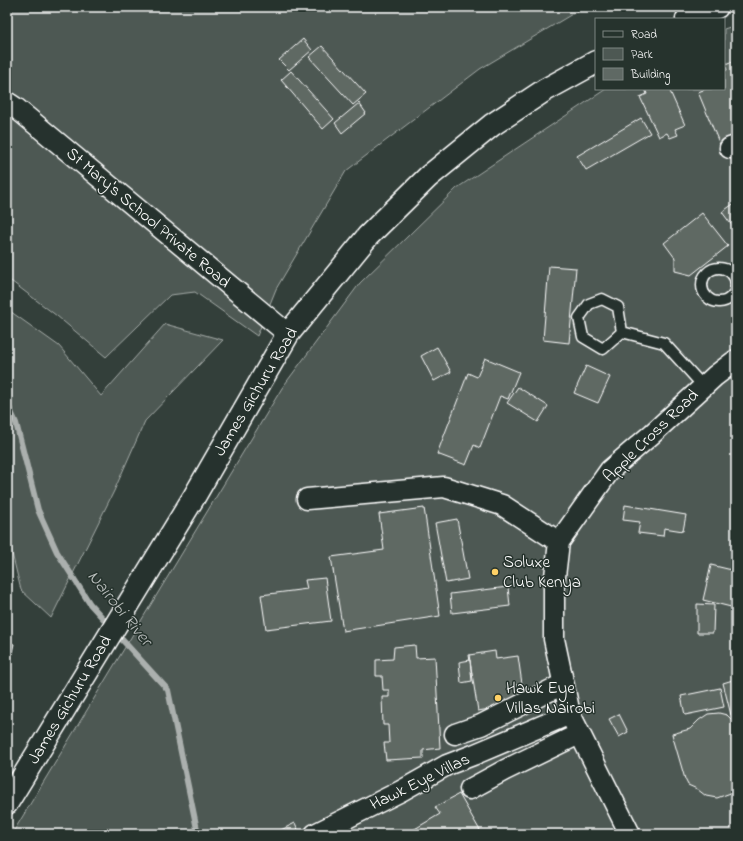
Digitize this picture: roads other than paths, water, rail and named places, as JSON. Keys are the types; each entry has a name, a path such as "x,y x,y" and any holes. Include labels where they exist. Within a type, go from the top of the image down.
{"main road":[{"path":"690,18 717,7"},
{"name":"James Gichuru Road","path":"7,803 194,497 288,334 368,236 428,178 492,125 545,90 595,63"}],"street":[{"name":"St Mary's School Private Road","path":"7,102 288,334"},
{"name":"Apple Cross Road","path":"558,542 610,470 652,434 714,376 736,360"},
{"path":"307,499 444,487 502,505 558,542 554,585 554,639 570,714 628,833"},
{"path":"455,734 481,725 564,684"},
{"name":"Hawk Eye Villas","path":"315,834 401,791 447,765 570,714"},
{"path":"470,789 579,734"}],"lane":[{"path":"602,299 618,307 622,332 603,349 583,337 579,318 590,304 602,299"},
{"path":"622,332 664,343 703,386"}],"waterway":[{"name":"Nairobi River","path":"7,403 16,423 38,510 57,552 90,604 110,626"},
{"name":"Nairobi River","path":"116,633 168,690 198,834"}],"place":[{"name":"Soluxe Club Kenya","path":"495,572"},
{"name":"Hawk Eye Villas Nairobi","path":"498,698"}]}
